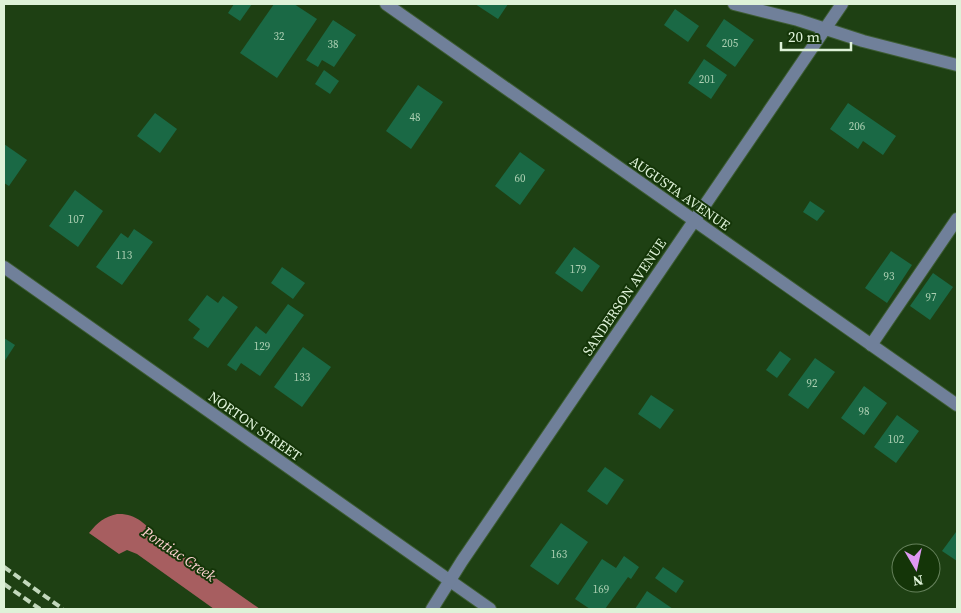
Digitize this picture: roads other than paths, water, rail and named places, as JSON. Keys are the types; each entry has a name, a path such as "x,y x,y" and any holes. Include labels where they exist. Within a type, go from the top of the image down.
{"street":[{"name":"AUGUSTA AVENUE","path":"386,4 957,405"},
{"path":"734,4 863,41 957,65"},
{"name":"SANDERSON AVENUE","path":"432,609 842,4"},
{"path":"871,345 957,219"},
{"name":"NORTON STREET","path":"4,267 490,609"}],"water":[{"name":"Pontiac Creek","path":"117,514 129,515 140,520 157,537 260,609 214,609 137,554 127,550 119,554 89,533 102,520"}],"railway":[{"path":"4,567 63,609"},
{"path":"4,584 40,609"}]}
